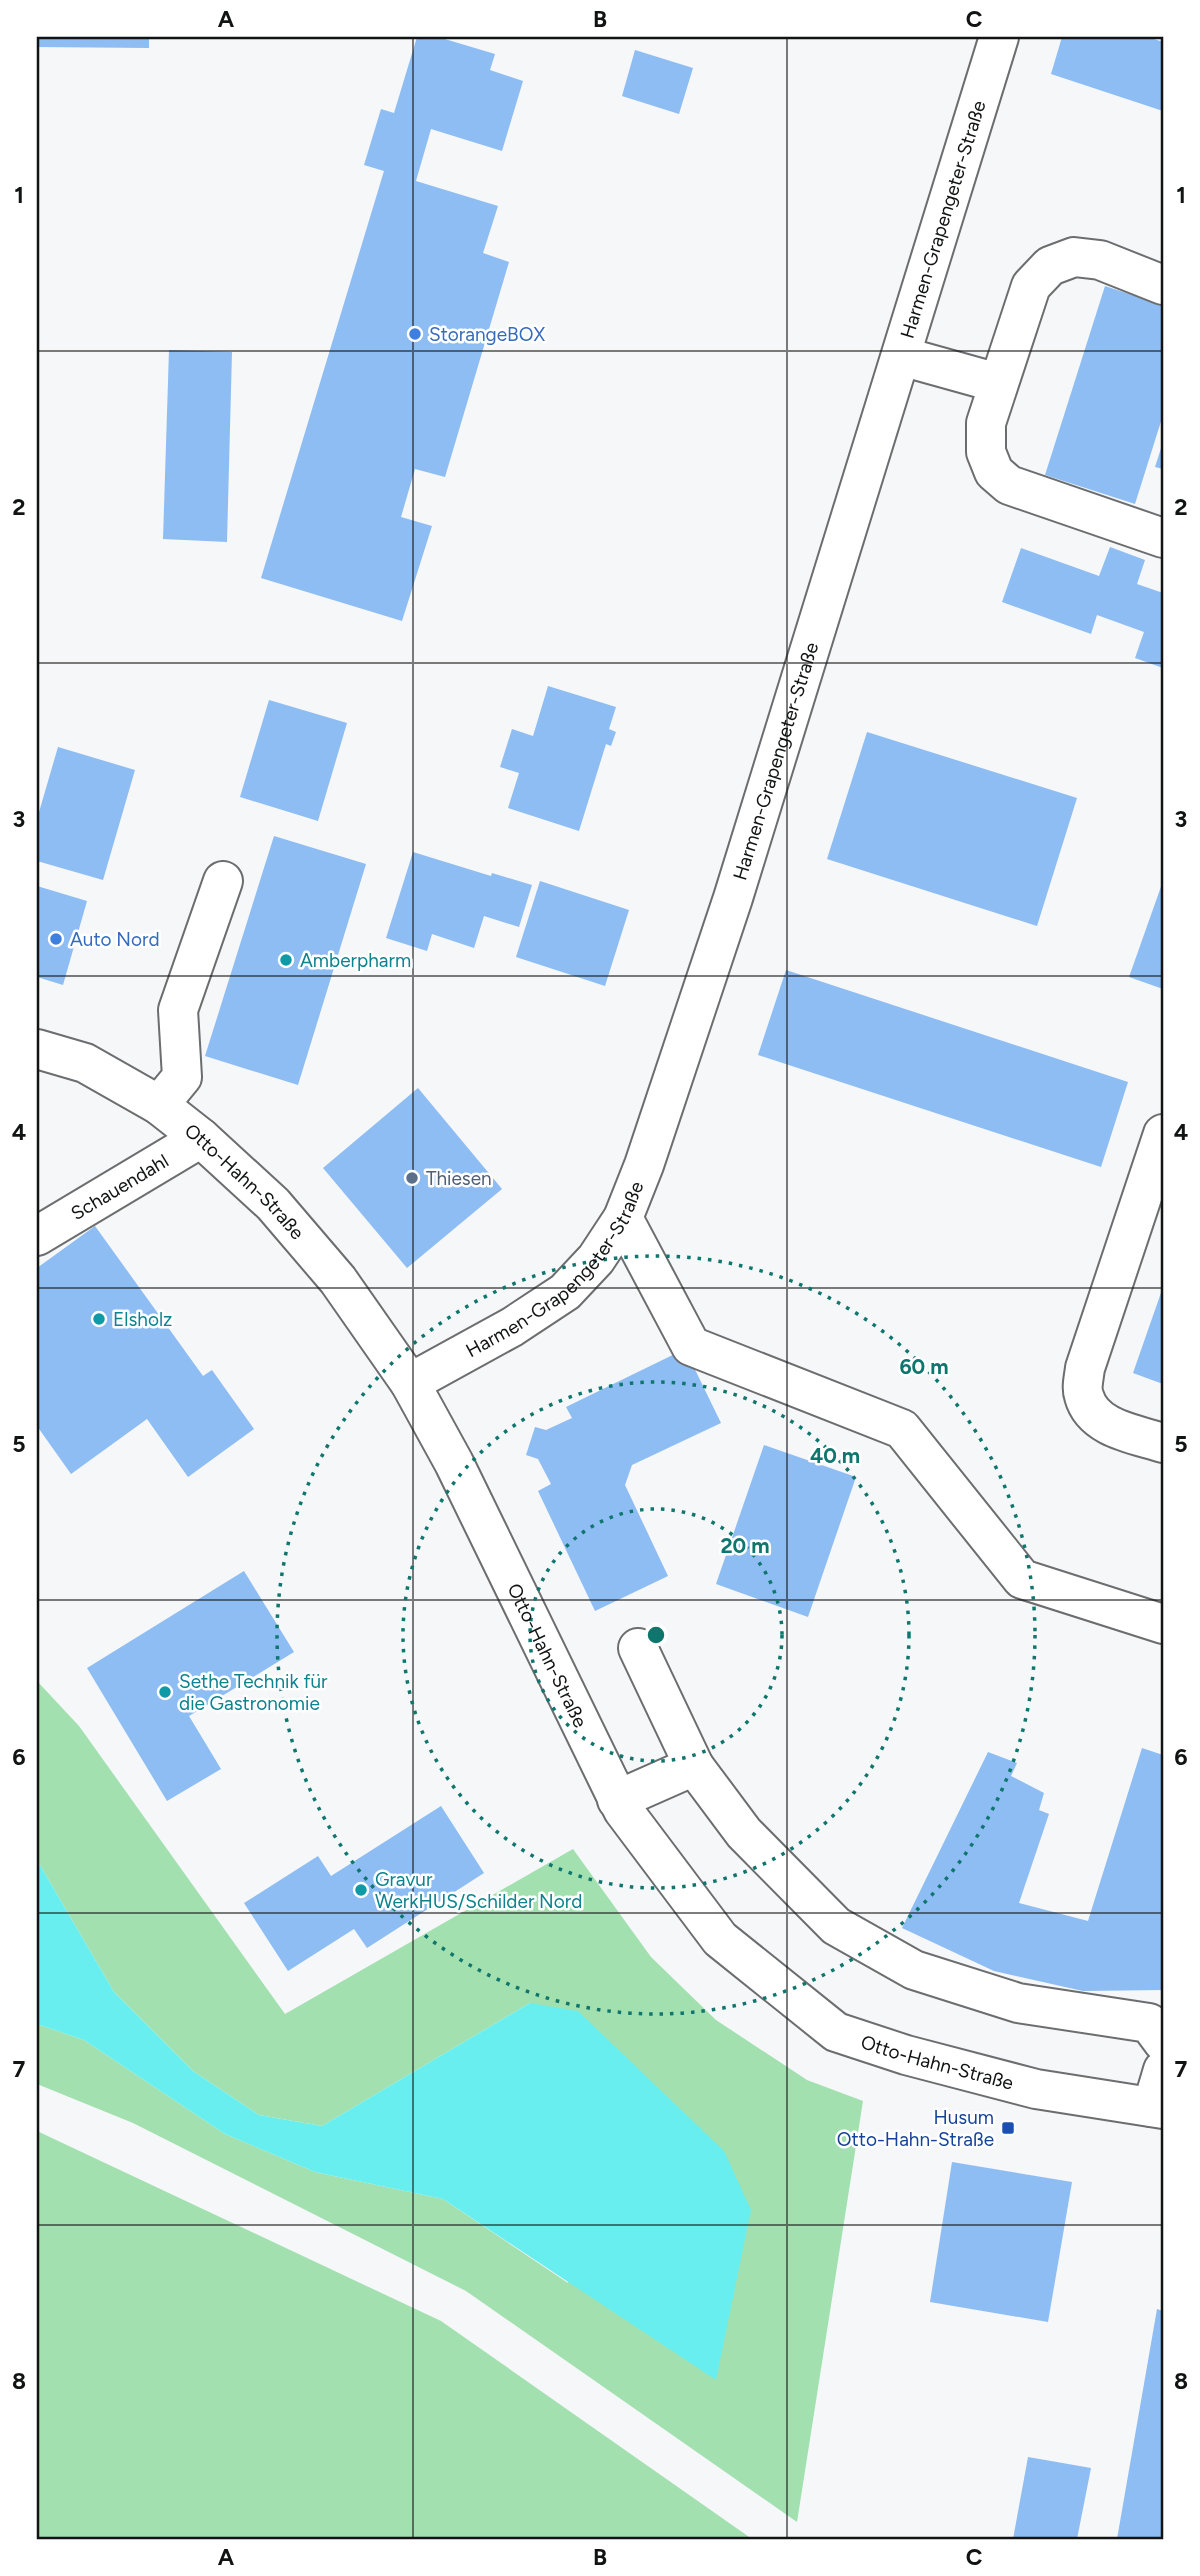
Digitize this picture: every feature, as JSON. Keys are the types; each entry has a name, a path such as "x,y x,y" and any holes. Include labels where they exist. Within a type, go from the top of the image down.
{"street":[{"name":"Harmen-Grapengeter-Straße","path":"410,1384 512,1327 565,1292 596,1259 623,1218 644,1165 733,898 999,37"},
{"path":"1163,285 1100,260 1074,257 1050,266 1031,286 986,424 986,452 994,472 1009,485 1163,538"},
{"path":"901,356 998,383"},
{"path":"159,1105 182,1077 178,1010 223,881"},
{"name":"Otto-Hahn-Straße","path":"37,1049 85,1063 159,1105 201,1138 273,1204 338,1280 410,1384 454,1463 617,1800 720,1938 836,2032 1035,2089 1158,2108"},
{"path":"1163,1134 1085,1368 1083,1394 1091,1412 1105,1424 1163,1443"},
{"name":"Schauendahl","path":"37,1236 201,1138"},
{"path":"623,1218 691,1346 902,1429 1022,1579 1163,1624"},
{"path":"638,1648 694,1766 744,1833 836,1926 914,1970 1018,2003 1149,2023 1163,2042"},
{"path":"617,1800 694,1766"},
{"path":"1158,2108 1163,2070"}],"green space":[{"path":"37,1681 79,1726 285,2014 573,1849 651,1957 716,2020 807,2080 863,2101 797,2522 466,2291 133,2123 37,2084 37,2024 84,2040 225,2134 315,2172 443,2199 568,2283 530,2003 322,2126 259,2115 193,2071 114,1992 37,1860"},
{"path":"37,2131 441,2321 752,2539 37,2539"}],"water":[{"path":"37,1860 114,1992 193,2071 259,2115 322,2126 530,2003 578,2011 724,2151 751,2210 716,2380 443,2199 315,2172 225,2134 84,2040 37,2024"}],"building":[{"path":"37,37 149,37 149,48 37,47"},
{"path":"417,37 438,37 495,54 490,70 523,81 502,151 431,129 416,181 498,206 483,253 509,262 445,477 415,469 401,517 432,526 402,621 261,578 384,171 364,165 381,109 394,113"},
{"path":"1062,37 1148,37 1163,42 1163,111 1051,74"},
{"path":"635,50 693,68 679,114 622,96"},
{"path":"1105,286 1163,305 1163,415 1135,504 1045,475"},
{"path":"169,350 232,352 227,542 163,539"},
{"path":"1163,442 1163,469 1155,467"},
{"path":"1110,547 1145,560 1137,584 1163,593 1163,668 1135,658 1144,632 1097,615 1091,634 1002,602 1021,548 1099,576"},
{"path":"548,686 616,707 609,729 616,732 611,746 606,744 579,831 508,808 519,773 500,767 512,729 533,736"},
{"path":"269,700 347,723 318,821 240,797"},
{"path":"867,732 1077,798 1037,926 827,859"},
{"path":"58,747 135,770 103,880 37,861 37,819"},
{"name":"Amberpharm","path":"274,836 366,864 298,1085 205,1056"},
{"path":"413,852 491,876 492,873 532,885 519,927 484,916 474,948 432,934 427,951 386,938"},
{"path":"540,881 629,910 605,986 516,957"},
{"path":"1163,881 1163,989 1129,977"},
{"name":"Auto Nord","path":"37,886 87,901 63,985 37,977"},
{"path":"786,970 1128,1082 1101,1167 758,1055"},
{"name":"Thiesen","path":"418,1088 502,1189 407,1268 323,1168"},
{"name":"Elsholz","path":"95,1226 203,1376 212,1370 254,1429 188,1477 147,1419 71,1474 37,1426 37,1268"},
{"path":"1163,1287 1163,1384 1133,1373"},
{"path":"685,1349 721,1423 632,1465 625,1485 668,1576 595,1611 538,1491 551,1484 538,1459 526,1455 535,1427 546,1430 572,1418 566,1407"},
{"path":"764,1445 856,1477 808,1617 716,1584"},
{"name":"Sethe Technik für die Gastronomie","path":"244,1571 294,1652 189,1716 221,1769 167,1801 87,1668"},
{"path":"1142,1748 1163,1755 1163,1990 1083,1991 994,1971 902,1928 988,1752 1017,1763 1011,1776 1044,1793 1039,1810 1049,1814 1019,1903 1088,1921"},
{"name":"Gravur WerkHUS/Schilder Nord","path":"441,1806 484,1873 367,1948 354,1929 288,1971 244,1903 318,1856 331,1876"},
{"path":"952,2162 1072,2182 1048,2322 930,2302"},
{"path":"1157,2309 1163,2311 1163,2539 1117,2539"},
{"path":"1028,2457 1091,2468 1077,2539 1013,2539"}],"place":[{"name":"StorangeBOX","path":"415,334"},
{"name":"Auto Nord","path":"56,939"},
{"name":"Amberpharm","path":"286,960"},
{"name":"Thiesen","path":"412,1178"},
{"name":"Elsholz","path":"99,1319"},
{"name":"Sethe Technik für die Gastronomie","path":"165,1692"},
{"name":"Gravur WerkHUS/Schilder Nord","path":"361,1890"},
{"name":"Husum Otto-Hahn-Straße","path":"1008,2128"}]}
